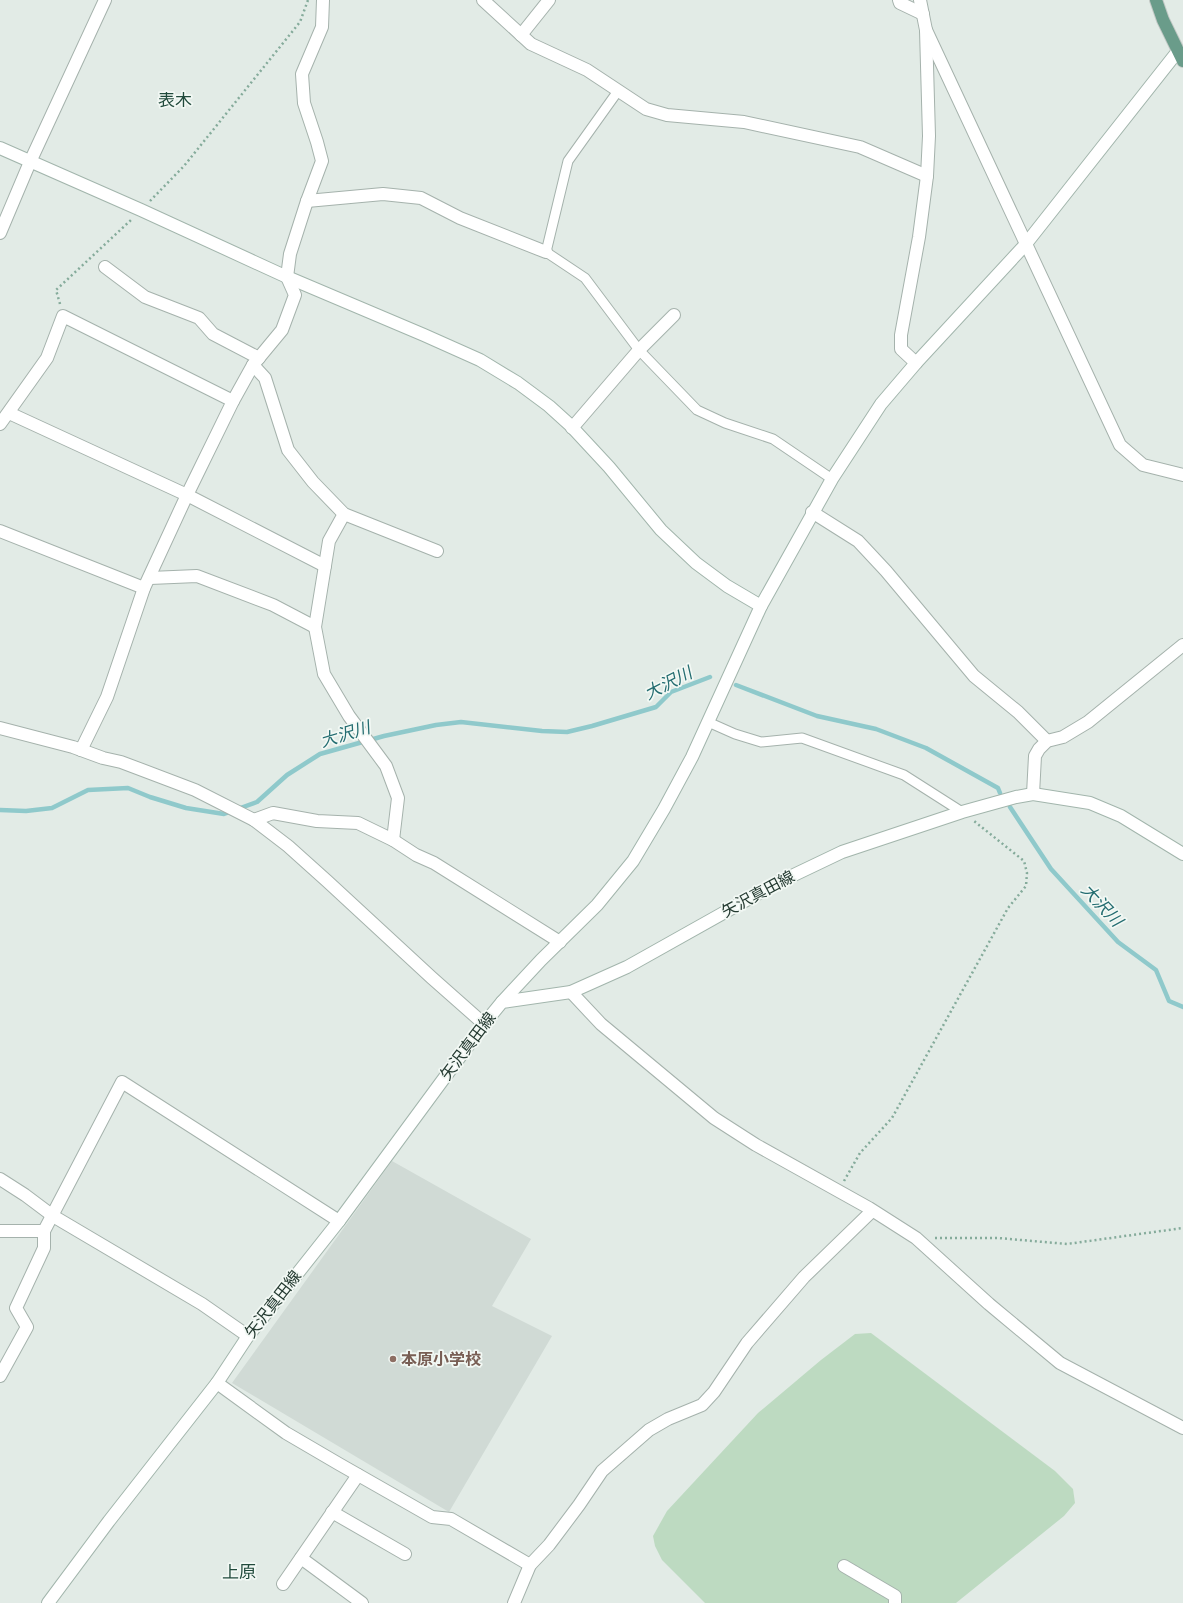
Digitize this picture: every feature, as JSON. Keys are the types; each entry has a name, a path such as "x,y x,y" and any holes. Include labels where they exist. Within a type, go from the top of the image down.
{"main road":[{"path":"1156,0 1180,56"}],"street":[{"path":"0,233 30,162 105,0"},
{"path":"81,750 107,696 147,583 187,496 233,401 256,362 282,330 295,295 287,277 290,254 306,201 322,161 318,142 304,103 302,74 322,27 322,0"},
{"path":"483,0 531,44 587,70 646,109 668,115 744,122 860,147 927,176"},
{"path":"521,35 549,0"},
{"path":"899,0 900,3 923,14"},
{"path":"916,363 901,349 901,334 919,237 927,176 929,136 926,30 920,0"},
{"path":"926,30 1025,245 1120,445 1143,465 1183,475"},
{"path":"502,1002 541,960 597,905 633,861 664,809 692,757 728,674 761,606 812,512 881,404 916,363 1025,245 1180,56"},
{"path":"0,148 141,210 287,277 480,360 518,383 549,406 609,467 661,530 696,563 727,586 761,606"},
{"path":"306,201 383,194 421,198 460,218 546,252"},
{"path":"105,267 146,297 199,318 213,334 256,362 265,378 288,450 313,482 344,514 437,551"},
{"path":"572,428 639,350 674,315"},
{"path":"0,424 47,358 63,316 233,401"},
{"path":"9,413 187,496 325,566"},
{"path":"812,512 858,541 886,571 974,676 1018,712 1047,741"},
{"path":"344,514 329,541 315,628 324,674 349,716 386,766 398,798 393,840"},
{"path":"0,531 147,583 197,576 273,605 315,628"},
{"path":"1033,794 1036,756 1039,749 1047,741 1063,737 1088,722 1183,646"},
{"path":"0,728 73,747 103,758 121,762 195,790 254,820 288,846 484,1024"},
{"name":"矢沢真田線","path":"48,1603 109,1521 217,1383 248,1336 339,1221 484,1024 502,1002 571,992 627,967 775,884 842,852 962,812 1016,797 1033,794 1060,797 1090,803 1121,816 1183,854"},
{"path":"254,820 273,813 317,821 358,822 393,840 416,855 434,863 560,942"},
{"path":"571,992 601,1024 714,1118 756,1145 872,1211 916,1238 989,1304 1060,1364 1183,1428"},
{"path":"0,1376 27,1327 16,1308 44,1248 44,1231 122,1082 339,1221"},
{"path":"0,1179 53,1216 202,1304 248,1336"},
{"path":"514,1603 530,1565 549,1545 602,1471 649,1430 668,1419 702,1405 714,1392 747,1343 804,1277 872,1211"},
{"path":"0,1231 44,1231"},
{"path":"217,1383 286,1432 358,1475 432,1517 450,1518 530,1565"},
{"path":"283,1584 358,1475"},
{"path":"332,1512 405,1554"},
{"path":"301,1558 362,1603"},
{"path":"844,1566 895,1596 895,1603"}],"lane":[{"path":"618,91 568,161 546,252 585,278 639,350 698,410 725,423 773,439 832,479"},
{"path":"708,722 735,734 761,742 802,738 904,774 962,812"}],"path":[{"path":"63,316 56,290 141,210 184,166 300,22 308,0"},
{"path":"837,1192 860,1153 892,1118 1008,908 1026,886 1027,873 1024,860 962,812"},
{"path":"916,1238 998,1238 1067,1244 1183,1228"}],"shaded area":[{"name":"本原小学校","path":"392,1161 531,1239 492,1306 552,1336 449,1512 232,1383"}],"green space":[{"path":"871,1333 1055,1471 1073,1489 1075,1503 1064,1516 956,1603 705,1603 662,1560 655,1546 653,1536 667,1511 758,1413 821,1360 855,1334"}],"waterway":[{"name":"大沢川","path":"0,810 26,811 52,808 88,790 128,788 150,797 186,808 224,814 257,802 287,775 320,754 384,736 436,725 461,722 542,731 567,732 656,707 671,692 710,677"},
{"name":"大沢川","path":"736,685 817,716 876,729 926,748 998,788 1000,793"},
{"name":"大沢川","path":"1010,807 1051,869 1118,942 1156,970 1169,1001 1183,1007"}],"place":[{"name":"本原小学校","path":"393,1359"}],"district":[{"name":"表木","path":"175,100"},
{"name":"上原","path":"239,1572"}]}
